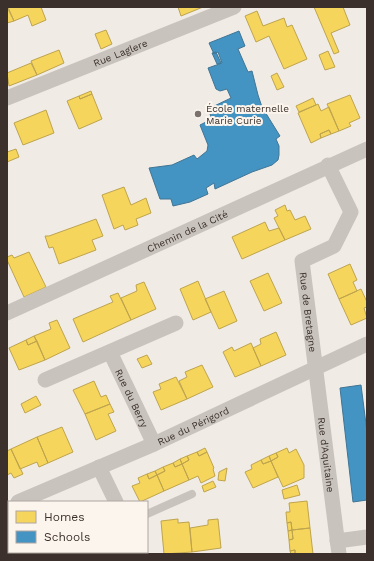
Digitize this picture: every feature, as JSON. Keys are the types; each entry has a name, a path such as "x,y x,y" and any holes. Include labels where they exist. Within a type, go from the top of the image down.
{"street":[{"name":"Rue Laglere","path":"7,98 234,7"},
{"name":"Chemin de la Cité","path":"7,313 166,242 328,165 367,149"},
{"name":"Rue de Bretagne","path":"315,368 302,261 334,246 351,212 328,165"},
{"path":"45,380 176,323"},
{"name":"Rue du Périgord","path":"20,501 154,444 367,344"},
{"name":"Rue du Berry","path":"110,352 154,444"},
{"name":"Rue d'Aquitaine","path":"315,368 338,548 367,537"},
{"path":"99,467 116,501"}],"lane":[{"path":"148,514 192,494"}],"building: Homes":[{"path":"7,7 14,21 7,23"},
{"path":"8,7 41,7 46,20 32,26 28,15 14,21"},
{"path":"178,7 203,7 181,16"},
{"path":"314,7 343,7 350,25 331,33 339,52 334,54"},
{"path":"257,11 263,26 284,18 287,27 292,25 307,59 284,69 269,36 256,42 245,16"},
{"path":"106,30 112,44 101,49 95,34"},
{"path":"59,50 64,63 37,75 31,61"},
{"path":"328,51 335,67 325,70 319,55"},
{"path":"31,63 37,75 9,86 7,73"},
{"path":"277,73 284,87 277,90 271,76"},
{"path":"91,91 92,94 80,99 79,96"},
{"path":"92,94 102,119 79,129 67,101 79,96 80,99"},
{"path":"350,95 360,118 349,123 351,126 339,131 327,104"},
{"path":"313,98 316,105 299,112 296,106"},
{"path":"318,104 321,111 329,107 339,131 331,134 329,130 320,134 321,138 311,143 298,113"},
{"path":"46,110 54,133 23,145 14,123"},
{"path":"329,130 331,134 321,138 320,134"},
{"path":"16,149 19,157 7,162 7,152"},
{"path":"124,187 131,205 146,198 151,213 136,219 138,225 125,230 123,225 114,229 102,195"},
{"path":"285,205 287,211 290,210 295,220 305,216 311,229 285,240 274,218 278,216 275,210"},
{"path":"96,219 103,236 92,240 96,250 59,264 53,247 49,248 45,236 49,236"},
{"path":"265,222 269,231 279,228 285,240 242,259 232,237"},
{"path":"29,252 46,287 24,297 7,257 12,255 14,258"},
{"path":"350,264 357,280 353,282 357,291 339,299 328,274"},
{"path":"268,273 282,303 264,311 250,281"},
{"path":"198,281 211,312 193,320 180,289"},
{"path":"144,282 156,309 131,320 121,298 137,291 136,285"},
{"path":"361,289 367,302 367,307 364,308 367,318 351,325 339,299"},
{"path":"224,291 237,321 219,329 205,299"},
{"path":"118,293 131,320 83,342 73,319 113,302 110,296"},
{"path":"57,320 70,348 45,360 34,336 51,329 49,323"},
{"path":"276,332 286,355 261,366 253,348 261,344 260,339"},
{"path":"34,336 37,341 28,345 26,340"},
{"path":"26,340 28,345 37,341 45,360 19,370 9,348"},
{"path":"251,343 261,366 235,377 223,352 232,347 234,351"},
{"path":"147,355 152,364 142,368 137,359"},
{"path":"202,365 213,387 187,399 179,381 187,377 185,372"},
{"path":"176,377 187,399 161,410 153,392 161,389 159,384"},
{"path":"94,381 101,397 106,395 110,404 85,414 73,390"},
{"path":"36,396 41,405 25,413 21,404"},
{"path":"110,404 114,412 108,414 116,431 96,440 85,414"},
{"path":"62,427 73,452 48,463 37,437"},
{"path":"37,437 48,463 39,467 37,462 20,469 11,449"},
{"path":"205,448 207,452 199,456 197,452"},
{"path":"287,448 289,453 296,449 304,465 304,478 283,487 271,461 278,457 276,453"},
{"path":"11,449 23,474 14,478 11,473 7,475 7,451"},
{"path":"197,452 199,456 207,452 214,468 215,476 201,483 198,476 189,480 182,464 189,460 187,456"},
{"path":"276,453 278,457 271,461 269,456"},
{"path":"187,456 189,460 182,464 180,459"},
{"path":"269,456 271,461 263,464 261,460"},
{"path":"180,459 182,464 175,467 173,463"},
{"path":"261,460 263,464 271,461 278,477 253,488 245,472 252,469 251,465"},
{"path":"173,463 175,467 182,464 189,480 164,491 157,475 165,471 163,467"},
{"path":"163,467 165,471 157,475 155,471"},
{"path":"227,468 225,481 218,480 219,472"},
{"path":"155,471 157,475 149,479 147,474"},
{"path":"147,474 149,479 157,475 164,491 140,501 132,486 140,483 138,478"},
{"path":"213,481 216,487 204,492 202,486"},
{"path":"297,485 300,495 284,499 282,490"},
{"path":"307,501 310,528 292,530 291,522 287,523 286,512 290,512 289,503"},
{"path":"178,519 178,523 189,522 192,552 164,554 161,521"},
{"path":"218,519 221,548 192,552 190,528 208,525 208,520"},
{"path":"291,522 292,530 288,531 287,523"},
{"path":"310,528 313,554 295,554 295,550 290,551 289,540 293,539 292,530"},
{"path":"292,530 293,539 289,540 288,531"},
{"path":"8,542 8,553 23,554 7,554"},
{"path":"295,550 295,554 291,554 290,551"},
{"path":"22,553 56,554 23,554"},
{"path":"87,553 114,553 87,554"}],"building: Schools":[{"path":"239,31 245,46 238,49 248,72 252,71 262,107 280,136 276,139 279,146 278,160 272,165 252,172 215,189 214,183 206,188 208,194 190,202 173,206 171,199 160,199 149,168 172,165 194,155 197,159 207,151 208,145 200,125 212,119 208,109 231,98 227,89 220,91 216,89 208,68 222,63 218,52 214,54 209,43"},
{"path":"216,52 221,63 217,64 212,53"},
{"path":"361,385 367,432 367,500 353,502 340,388"}],"place":[{"name":"École maternelle Marie Curie","path":"198,114"}]}
